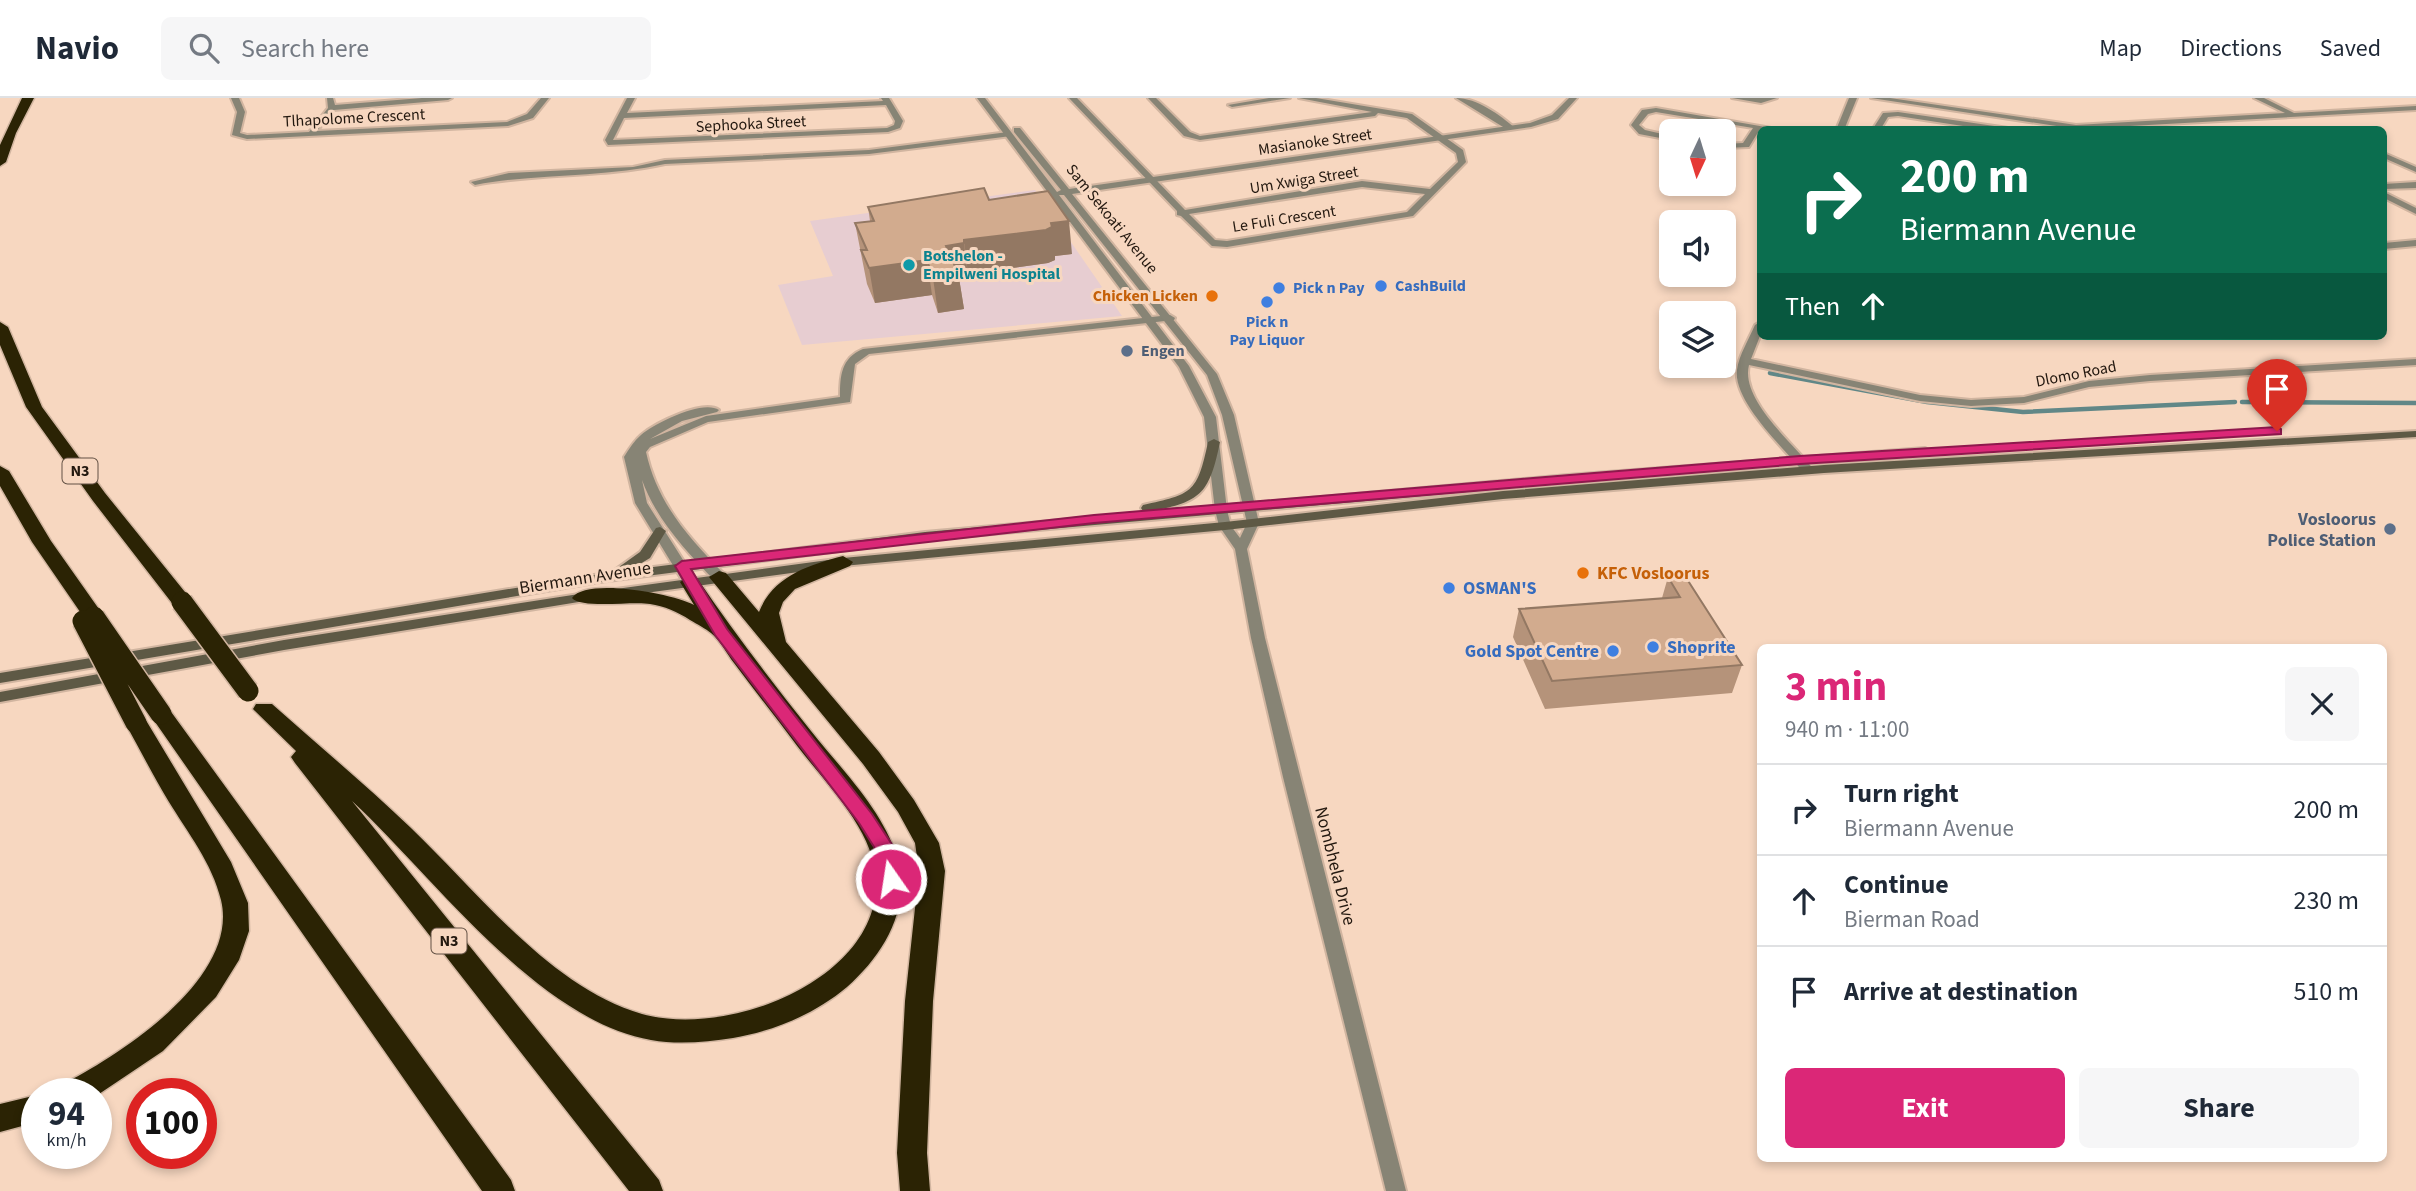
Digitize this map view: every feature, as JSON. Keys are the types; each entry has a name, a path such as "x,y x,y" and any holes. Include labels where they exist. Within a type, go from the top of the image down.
{"highway":[{"path":"0,162 10,133 28,98"},
{"name":"N3","path":"0,327 34,408 99,497 256,700 648,1191"},
{"path":"0,471 89,619 161,714 500,1191"},
{"path":"781,653 769,612 771,601 779,591 795,580 843,562"},
{"path":"712,570 871,758 906,806 927,843 932,871 919,1002 912,1153 915,1191"},
{"path":"256,700 396,828 544,974 573,995 606,1013 644,1026 688,1031 745,1025 792,1009 839,980 867,949 886,916 891,879 883,846 866,818 720,632 686,574"},
{"path":"582,598 660,597 694,612 720,632"},
{"path":"89,619 136,723 180,801 219,858 236,907 233,939 216,977 180,1020 144,1052 103,1078"},
{"path":"0,1118 21,1112"}],"main road":[{"path":"1804,465 2416,426"},
{"path":"1804,465 2416,434"},
{"path":"1094,519 1188,498 1204,484 1214,442"},
{"name":"Biermann Avenue","path":"0,697 284,645 582,598 686,574 1094,519 1804,465"},
{"name":"Biermann Avenue","path":"0,678 600,578 843,562 1225,526 1804,465"},
{"path":"600,578 635,563 653,545 660,531"}],"street":[{"name":"Tlhapolome Crescent","path":"235,98 241,112 236,135 509,124 530,116 545,98"},
{"path":"330,98 332,108"},
{"path":"311,134 332,108 448,98"},
{"path":"631,98 622,116 887,101"},
{"name":"Sam Sekoati Avenue","path":"981,98 1192,378 1210,417 1225,526"},
{"name":"Sam Sekoati Avenue","path":"993,98 1170,317 1212,374 1223,400 1252,523"},
{"name":"Le Fuli Crescent","path":"1073,98 1208,242 1227,244 1405,215 1416,210 1464,158 1440,138"},
{"path":"1153,98 1187,134 1200,138 1390,112"},
{"path":"1232,105 1286,98"},
{"path":"1303,98 1409,116 1440,138"},
{"path":"1460,98 1511,128"},
{"name":"Masianoke Street","path":"1052,195 1511,128 1555,117 1573,98"},
{"path":"1736,98 1761,101 1773,98"},
{"path":"1842,126 1853,98"},
{"path":"1875,98 2069,126"},
{"path":"2258,98 2295,115"},
{"name":"Sephooka Street","path":"622,116 609,140 611,143 893,128 900,121 887,101"},
{"path":"2129,126 2416,108"},
{"path":"1659,136 1642,132 1635,125 1645,112 1656,110 1713,119"},
{"path":"1880,126 1886,116 1898,114 1980,126"},
{"path":"1736,123 1758,126"},
{"path":"1736,145 1746,145 1757,128"},
{"path":"475,182 509,176 626,170 665,162 882,151 1008,134"},
{"path":"2387,156 2416,170"},
{"name":"Um Xwiga Street","path":"1180,213 1362,184 1433,192"},
{"path":"2387,187 2416,185"},
{"path":"2387,196 2416,211"},
{"path":"2387,246 2416,243"},
{"path":"846,396 850,358 867,351 1170,317"},
{"path":"1757,333 1742,371 1745,390 1804,465"},
{"name":"Dlomo Road","path":"1746,361 1920,398 1971,403 2024,400 2089,384 2150,378 2416,362"},
{"path":"686,574 641,503 630,457 636,446 666,423 693,412 846,396"},
{"path":"712,570 674,525 649,486 641,465 643,447 706,419 846,396"},
{"path":"1241,549 1252,523"},
{"name":"Nombhela Drive","path":"1225,526 1241,549 1291,777 1396,1191"}],"shaded area":[{"path":"1035,190 1122,316 802,345 778,285 833,276 810,221"}],"building":[{"path":"984,188 989,200 1048,191 1069,221 1051,223 1052,227 1046,230 964,240 964,243 946,246 959,275 933,278 927,260 869,268 861,250 867,250 855,223 874,221 868,207"},
{"path":"1685,576 1742,665 1552,681 1519,609 1680,597 1668,577"}],"waterway":[{"path":"1770,373 1927,402 2023,412 2235,402"},
{"path":"2242,402 2416,403"}],"place":[{"name":"Botshelon - Empilweni Hospital","path":"909,265"},
{"name":"CashBuild","path":"1381,286"},
{"name":"Pick n Pay","path":"1279,288"},
{"name":"Chicken Licken","path":"1212,296"},
{"name":"Pick n Pay Liquor","path":"1267,302"},
{"name":"Engen","path":"1127,351"},
{"name":"Vosloorus Police Station","path":"2390,529"},
{"name":"KFC Vosloorus","path":"1583,573"},
{"name":"OSMAN'S","path":"1449,588"},
{"name":"Shoprite","path":"1653,647"},
{"name":"Gold Spot Centre","path":"1613,651"}],"route":[{"path":"891,879 883,846 866,818 720,632 682,566 925,536 1094,519 1800,460 2277,431"}]}
